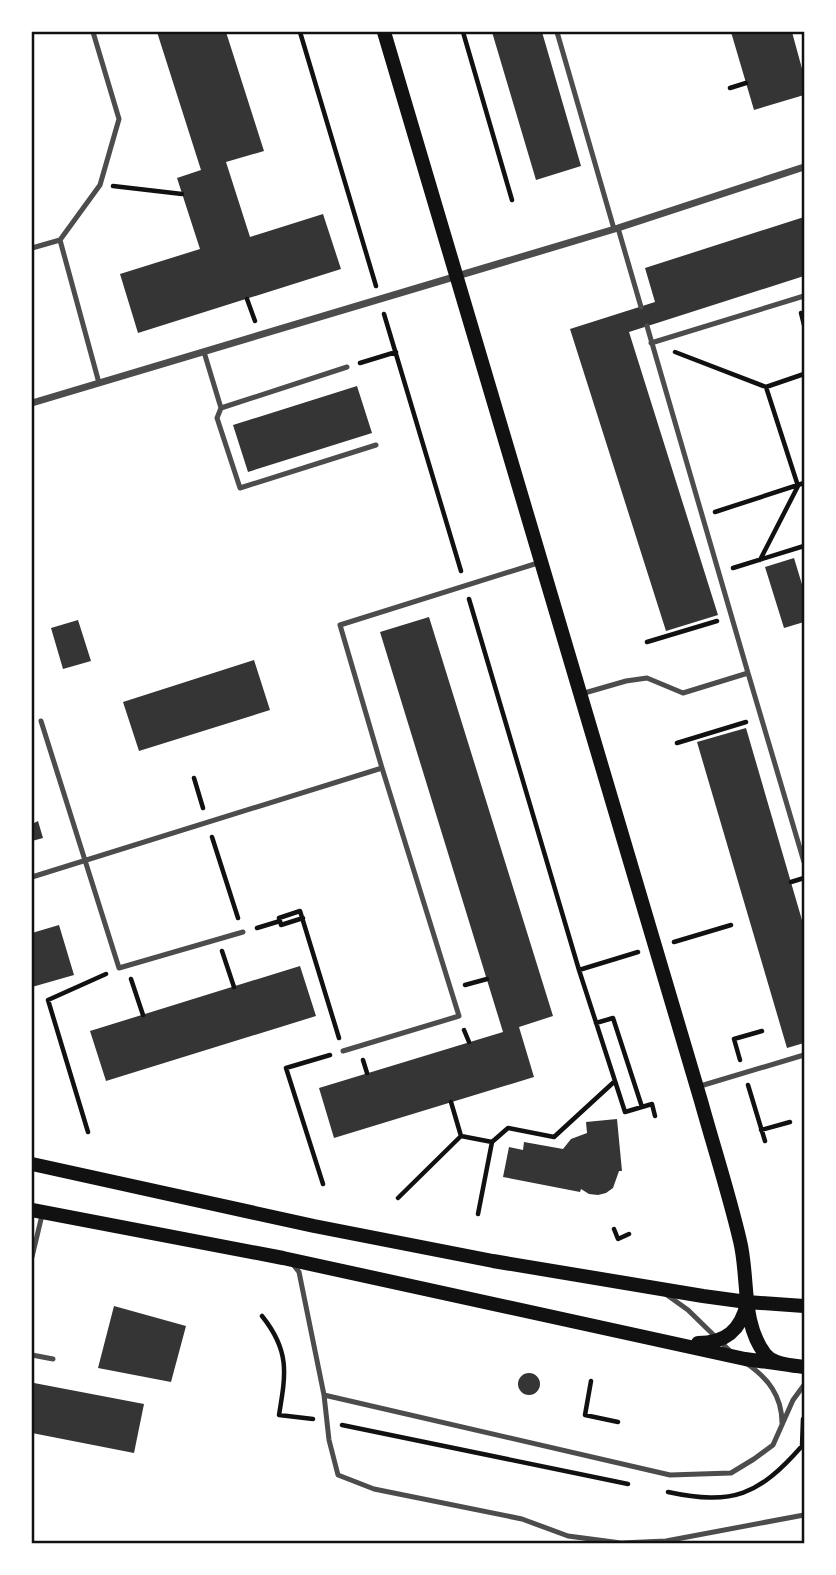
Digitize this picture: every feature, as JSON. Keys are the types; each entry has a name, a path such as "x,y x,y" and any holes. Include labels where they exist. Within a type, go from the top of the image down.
{"main road":[{"path":"384,32 740,1240 746,1266 747,1302 752,1324 764,1353 778,1363 799,1366"},
{"path":"32,1164 314,1226 493,1261 747,1302 804,1306"},
{"path":"37,1211 283,1258 736,1356 799,1366"},
{"path":"666,1340 703,1343 720,1341 740,1324 747,1302"}],"street":[{"path":"32,403 616,229 804,167"}],"lane":[{"path":"32,248 60,240 100,185 118,119 93,32"},
{"path":"557,32 641,307"},
{"path":"60,240 99,383"},
{"path":"652,343 804,296"},
{"path":"647,326 804,862"},
{"path":"204,352 221,408 217,418 240,488 376,444"},
{"path":"221,408 348,367"},
{"path":"343,1051 460,1016 340,625 542,562"},
{"path":"581,694 647,678 683,693 748,673"},
{"path":"41,721 119,968 243,932"},
{"path":"32,877 382,768"},
{"path":"696,1087 804,1055"},
{"path":"32,1257 37,1211"},
{"path":"283,1258 291,1262 299,1272 338,1475 374,1489 522,1518 568,1536 621,1544 666,1541 804,1515"},
{"path":"644,1286 671,1298 688,1310 736,1356 759,1372 775,1391 782,1410 782,1426"},
{"path":"32,1355 52,1359"},
{"path":"324,1395 670,1475 731,1473 773,1445 793,1400 804,1385"}],"path":[{"path":"300,32 596,1023 625,1112 652,1104 655,1116"},
{"path":"463,32 512,200"},
{"path":"730,88 746,83"},
{"path":"100,185 182,194"},
{"path":"348,367 396,352"},
{"path":"685,356 766,387 804,374"},
{"path":"760,560 798,486 766,387"},
{"path":"702,516 804,484"},
{"path":"734,568 804,546"},
{"path":"647,642 732,616"},
{"path":"677,743 762,718"},
{"path":"194,778 243,932 303,918 343,1051 286,1068 323,1184"},
{"path":"791,882 804,878"},
{"path":"218,939 234,987"},
{"path":"127,966 143,1015"},
{"path":"88,1132 48,1000 119,968"},
{"path":"451,989 487,979"},
{"path":"596,1023 613,1018 642,1107"},
{"path":"478,1214 492,1142 508,1128 555,1137 615,1081"},
{"path":"451,1102 461,1136"},
{"path":"761,1130 790,1122"},
{"path":"461,1136 492,1142"},
{"path":"398,1198 461,1136"},
{"path":"614,1229 618,1239 629,1234"},
{"path":"262,1316 284,1354 284,1382 279,1415 341,1424"},
{"path":"591,1381 584,1415 618,1422"},
{"path":"802,1446 803,1411"}],"building":[{"path":"157,32 226,32 264,151 226,162 250,237 323,214 341,269 138,333 120,274 200,249 177,178 201,170"},
{"path":"492,32 542,32 581,166 536,180"},
{"path":"731,32 792,32 804,76 804,95 754,110"},
{"path":"804,217 804,276 629,332 718,615 666,631 570,329 655,302 645,268"},
{"path":"357,386 372,433 248,472 233,425"},
{"path":"794,558 804,591 804,622 784,628 765,567"},
{"path":"429,617 553,1016 519,1027 534,1077 334,1138 319,1088 503,1032 380,632"},
{"path":"78,620 91,661 63,669 51,628"},
{"path":"254,660 270,710 139,751 123,702"},
{"path":"746,728 804,927 804,1043 787,1048 697,742"},
{"path":"38,821 43,838 32,841 32,824"},
{"path":"59,925 74,975 32,987 32,933"},
{"path":"300,966 316,1016 106,1081 90,1031"},
{"path":"617,1119 622,1171 619,1171 613,1188 606,1193 589,1194 581,1189 580,1192 503,1177 509,1147 523,1150 524,1142 563,1149 571,1139 587,1133 586,1122"},
{"path":"114,1306 186,1326 171,1382 98,1368"},
{"path":"529,1373 537,1376 540,1384 537,1392 529,1395 521,1392 518,1384 521,1376"},
{"path":"34,1383 144,1404 134,1453 32,1433"}]}
